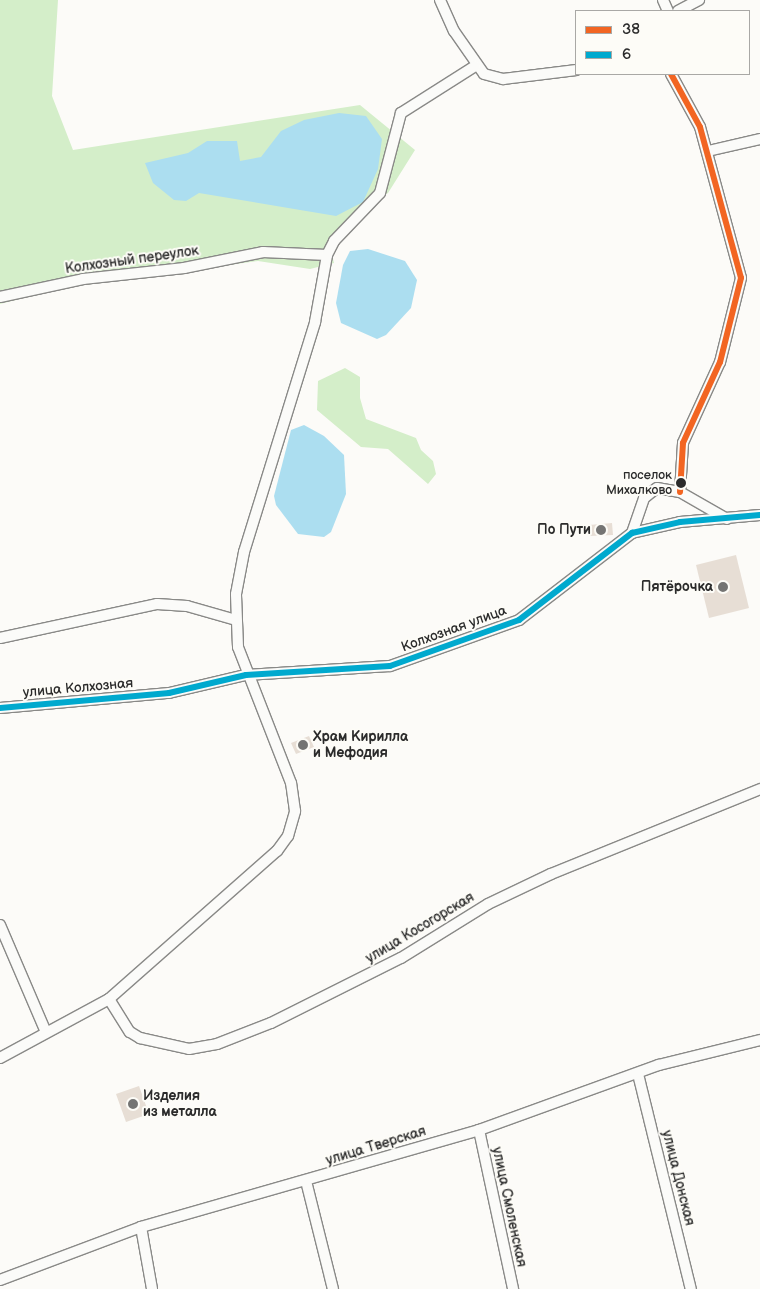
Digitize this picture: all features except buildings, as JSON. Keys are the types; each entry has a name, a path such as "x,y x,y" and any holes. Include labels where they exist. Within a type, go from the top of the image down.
{"street":[{"path":"440,0 475,66 484,74 503,80 575,70"},
{"path":"680,10 699,0"},
{"path":"0,1058 45,1030 109,999 283,845 295,811 291,783 246,675 236,620 236,594 244,552 315,322 327,254 334,241 380,193 401,113 475,66"},
{"path":"672,75 700,127 741,278 720,362 683,443 682,489"},
{"path":"708,151 760,139"},
{"name":"Колхозный переулок","path":"0,297 83,279 184,268 263,252 327,254"},
{"path":"632,533 645,489 682,489 731,520 760,515"},
{"name":"Колхозная улица","path":"246,675 390,666 519,620 632,533 680,522 731,520"},
{"path":"0,638 157,604 194,607 236,620"},
{"name":"улица Колхозная","path":"0,708 169,693 246,675"},
{"name":"улица Косогорская","path":"109,999 130,1032 140,1038 189,1049 217,1044 271,1023 401,958 488,904 551,874 760,789"},
{"path":"0,925 45,1030"},
{"name":"улица Тверская","path":"0,1280 141,1227 479,1130 659,1065 760,1040"},
{"name":"улица Донская","path":"638,1074 691,1289"},
{"name":"улица Смоленская","path":"479,1130 513,1289"},
{"path":"306,1181 333,1289"},
{"path":"141,1227 152,1289"}],"green space":[{"path":"0,0 58,0 52,96 73,150 360,105 415,150 388,193 358,211 328,239 334,263 310,269 258,261 63,288 0,304"},
{"path":"345,368 360,377 360,398 366,419 416,438 421,450 433,461 436,474 428,484 388,449 361,447 317,410 318,381"}],"water":[{"path":"339,113 366,116 382,139 378,169 363,202 336,216 199,193 186,201 174,200 153,183 145,163 188,153 207,141 237,141 240,161 261,157 281,131 304,120"},
{"path":"368,249 405,261 417,280 411,308 386,335 377,339 341,323 336,303 343,265 350,251"},
{"path":"304,425 324,436 344,455 346,494 331,532 324,537 298,534 276,505 274,496 291,430"}],"transit line":[{"name":"38","path":"672,75 700,127 741,278 720,362 683,443 680,492"},
{"name":"6","path":"0,708 169,693 246,675 390,666 519,620 632,533 680,522 760,515"}],"place":[{"name":"поселок Михалково","path":"681,483"},
{"name":"По Пути","path":"601,530"},
{"name":"Пятёрочка","path":"723,587"},
{"name":"Храм Кирилла и Мефодия","path":"303,745"},
{"name":"Изделия из металла","path":"133,1104"}]}
